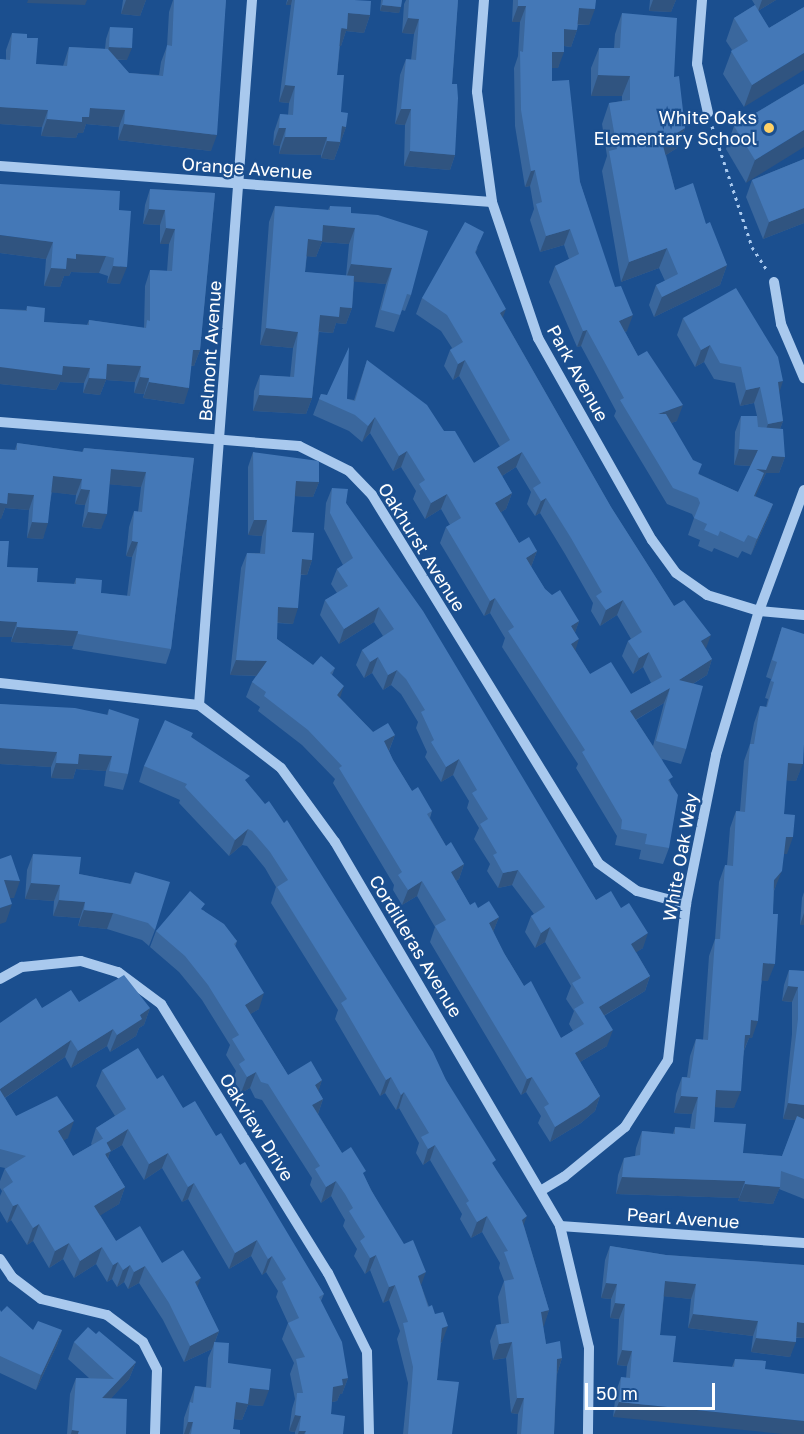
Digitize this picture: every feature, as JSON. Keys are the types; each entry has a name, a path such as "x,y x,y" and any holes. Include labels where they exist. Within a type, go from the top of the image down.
{"street":[{"name":"Belmont Avenue","path":"199,705 252,0"},
{"name":"Park Avenue","path":"484,0 477,92 492,202 538,338 652,540 676,573 707,595 759,611 804,615"},
{"path":"702,0 697,64 708,113"},
{"name":"Orange Avenue","path":"0,166 492,202"},
{"path":"774,282 781,324 804,378"},
{"name":"Oakhurst Avenue","path":"0,422 299,446 349,471 372,495 598,863 637,891 686,904"},
{"name":"White Oak Way","path":"542,1190 564,1177 624,1127 668,1060 686,904 716,755 759,611 804,490"},
{"path":"0,683 199,705"},
{"name":"Cordilleras Avenue","path":"199,705 281,768 335,842 542,1190 560,1226 589,1348 588,1434"},
{"name":"Oakview Drive","path":"0,980 22,967 81,961 117,972 161,1004 328,1273 357,1332 366,1352 369,1434"},
{"name":"Pearl Avenue","path":"560,1226 804,1243"},
{"path":"0,1259 12,1277 41,1299 107,1315 143,1342 157,1370 155,1434"}],"path":[{"path":"708,113 752,247 774,282"}],"building":[{"path":"174,0 226,0 217,135 124,124 125,110 90,108 89,117 82,117 82,122 47,119 48,110 0,107 0,59 10,60 12,33 27,34 27,38 38,38 36,64 67,66 69,47 108,49 129,73 163,76 167,45 172,46"},
{"path":"295,0 371,1 370,15 348,13 347,29 341,28 337,75 344,75 341,112 348,113 346,127 342,126 340,142 327,141 327,137 285,137 286,128 279,128 280,114 293,115 295,86 285,85"},
{"path":"383,0 402,0 401,7 382,5"},
{"path":"409,0 458,0 452,84 457,84 458,98 455,155 410,151 411,109 401,109 406,59 416,60 419,19 408,18"},
{"path":"518,0 596,0 595,9 579,8 577,30 564,29 564,52 552,52 552,81 569,80 580,182 615,287 621,286 633,315 619,321 638,356 647,351 683,405 658,414 666,414 693,460 702,464 698,474 738,492 758,450 739,449 741,416 757,416 758,427 783,429 785,457 772,456 766,470 756,469 764,473 754,496 773,504 757,539 748,535 744,542 720,531 718,536 704,530 707,524 694,518 700,503 698,498 673,488 620,400 624,398 587,330 583,331 555,266 579,254 570,229 546,236 536,204 542,202 535,170 531,171 521,110 520,51 523,52 526,6 518,6"},
{"path":"755,5 769,28 804,7 804,53 752,85 731,51 748,41 734,18"},
{"path":"622,13 677,18 674,77 679,76 685,128 662,142 675,190 693,183 706,224 710,222 727,265 662,297 656,285 678,274 667,248 629,262 609,151 617,149 609,103 630,100 630,76 598,75 599,48 620,48"},
{"path":"110,27 133,28 132,48 109,47"},
{"path":"804,84 804,130 755,160 734,126"},
{"path":"804,159 804,208 769,222 752,180"},
{"path":"0,184 120,191 119,210 131,211 127,267 113,266 114,258 76,254 76,259 67,258 66,269 51,268 53,242 0,235"},
{"path":"150,189 215,193 200,350 193,350 189,388 149,382 149,378 140,377 141,366 107,364 106,379 89,378 90,368 63,366 62,375 0,367 0,309 27,311 27,306 45,308 44,322 89,325 89,320 146,328 147,320 150,321 150,270 172,271 175,229 166,228 165,210 149,209"},
{"path":"275,206 330,210 330,206 351,207 351,213 378,215 428,231 411,295 407,294 400,315 381,310 392,268 351,264 355,228 323,225 322,241 308,239 305,272 354,276 352,308 340,307 339,317 320,315 312,398 259,395 260,375 294,377 298,332 266,328"},
{"path":"465,222 484,232 475,252 506,309 500,313 611,507 674,606 684,600 711,635 701,641 712,659 679,680 703,686 686,749 656,741 670,688 630,711 673,777 668,780 678,795 669,848 645,844 647,834 621,829 622,820 582,752 585,750 508,631 514,627 495,598 490,601 446,527 461,518 447,494 431,503 419,484 425,480 407,451 399,456 375,417 368,426 355,415 319,399 321,394 327,395 349,347 347,399 355,401 367,360 427,405 444,431 455,431 474,463 510,440 465,360 458,364 450,350 463,342 447,315 422,298","holes":["522,452 541,483 533,488 541,501 546,498 571,538 602,592 596,596 606,610 623,600 642,632 628,641 639,658 649,652 662,677 631,694 611,662 590,674 571,644 579,639 571,626 579,621 560,590 552,595 545,589 526,558 537,551 529,537 519,543 495,503 512,493 497,467"]},
{"path":"736,288 778,357 783,381 778,382 783,421 768,424 760,387 746,390 741,367 720,363 710,345 701,350 683,318"},
{"path":"17,443 83,452 84,448 194,458 171,649 78,634 78,631 17,627 17,622 0,621 0,541 9,541 7,567 38,568 37,582 76,584 76,578 102,580 101,593 130,596 138,542 132,541 134,511 142,512 146,472 111,469 107,514 88,512 90,490 81,489 82,479 53,476 48,523 32,522 34,495 8,493 7,504 0,503 0,449 17,450"},
{"path":"253,452 319,461 319,482 296,481 292,532 314,533 312,560 302,559 298,608 278,607 277,639 313,665 321,656 335,668 330,673 344,686 337,695 373,732 388,723 395,735 384,741 393,760 412,791 418,787 432,811 427,814 446,846 451,842 464,864 451,872 470,905 475,902 478,908 489,901 499,917 489,923 504,953 524,986 531,981 561,1038 584,1024 574,1009 584,1003 572,983 581,978 550,927 541,933 531,916 545,907 518,870 503,873 493,855 497,853 480,824 488,819 472,793 477,790 459,759 446,767 431,742 434,740 421,712 425,710 406,679 397,670 388,675 378,657 370,662 362,650 394,629 379,607 344,629 325,600 348,586 337,569 353,558 330,513 332,488 348,489 346,503 423,611 596,900 611,891 621,908 629,903 648,933 631,944 650,976 599,1007 613,1030 575,1053 600,1096 555,1127 544,1107 549,1104 532,1077 527,1079 435,926 446,920 422,881 408,890 398,875 402,872 339,768 342,766 308,730 264,696 266,692 252,682 267,661 236,660 247,553 265,554 267,520 254,520"},
{"path":"782,627 804,634 803,764 788,763 784,814 795,815 793,837 786,837 782,871 774,880 773,914 778,914 775,964 763,963 758,1021 751,1020 750,1035 745,1035 741,1091 716,1090 714,1122 746,1124 743,1153 782,1156 797,1116 804,1119 804,1179 781,1171 780,1187 745,1184 745,1181 622,1177 624,1158 640,1155 642,1131 675,1134 675,1127 695,1129 698,1097 681,1096 682,1077 690,1078 696,1039 708,1040 715,939 720,939 725,865 733,866 736,811 745,812 750,744 754,744 760,706 767,707 774,682 771,681 777,662 772,660"},
{"path":"0,704 75,708 108,715 109,709 139,719 128,774 109,771 112,756 79,754 78,764 56,763 57,752 0,748"},
{"path":"165,720 193,733 191,737 250,776 245,780 265,804 269,801 284,823 287,820 433,1052 446,1080 496,1160 492,1163 527,1216 522,1220 549,1310 541,1312 546,1344 560,1341 562,1358 557,1359 554,1434 521,1434 524,1398 517,1398 512,1342 499,1344 496,1325 509,1323 504,1281 514,1279 504,1252 508,1251 487,1216 477,1222 466,1203 469,1201 435,1145 428,1149 421,1137 429,1133 404,1092 401,1095 391,1077 386,1080 341,1003 347,999 277,887 288,880 270,852 248,829 235,840 185,787 187,784 144,766"},
{"path":"33,854 81,857 79,874 131,884 135,872 170,882 155,930 148,923 113,913 84,910 85,902 59,900 60,885 31,883"},
{"path":"11,855 20,881 4,880 12,904 0,908 0,859"},
{"path":"190,891 205,904 201,909 224,924 237,941 234,944 264,993 245,1005 288,1075 311,1061 322,1080 315,1085 323,1099 312,1105 342,1153 351,1147 366,1171 363,1173 371,1190 404,1244 413,1240 426,1272 418,1276 428,1307 432,1305 435,1314 443,1312 448,1326 442,1328 437,1380 459,1382 452,1434 408,1434 413,1367 403,1323 408,1322 395,1285 389,1287 376,1255 370,1258 360,1241 365,1237 349,1211 353,1208 345,1194 336,1181 326,1187 315,1169 320,1166 268,1084 261,1082 256,1072 247,1077 239,1064 245,1060 232,1039 239,1035 208,985 185,956 156,931"},
{"path":"789,970 804,971 804,1105 788,1103 798,1019 798,987 788,986"},
{"path":"124,975 150,1008 140,1015 142,1019 117,1035 113,1029 78,1051 71,1040 0,1089 0,1023 36,998 42,1008 71,990 79,1002"},
{"path":"138,1048 157,1079 163,1075 183,1108 195,1101 216,1136 221,1133 240,1165 245,1162 324,1294 319,1297 342,1342 348,1378 342,1379 343,1385 333,1387 331,1414 345,1416 343,1434 305,1434 306,1431 299,1431 301,1416 295,1415 297,1393 303,1393 296,1359 305,1357 288,1323 299,1318 282,1282 286,1279 272,1256 268,1259 257,1240 235,1253 194,1183 188,1187 168,1153 149,1164 128,1129 106,1143 96,1128 126,1109 102,1070"},
{"path":"0,1090 16,1116 57,1096 74,1121 58,1131 73,1156 104,1138 111,1151 105,1154 125,1187 94,1206 116,1241 140,1226 162,1263 183,1250 201,1278 195,1282 219,1331 190,1346 169,1303 145,1266 134,1272 130,1265 123,1270 118,1262 113,1265 102,1247 80,1261 69,1243 55,1251 39,1224 33,1228 18,1204 13,1206 3,1189 13,1182 5,1169 26,1156 0,1149"},
{"path":"610,1246 666,1255 804,1265 804,1323 797,1322 796,1342 756,1338 758,1321 693,1314 696,1284 665,1281 660,1335 676,1336 673,1362 734,1367 735,1359 766,1361 765,1369 804,1374 804,1421 619,1402 621,1377 630,1378 632,1351 622,1350 625,1304 615,1303 617,1284 606,1283"},
{"path":"7,1306 33,1330 38,1321 62,1330 41,1375 0,1356 0,1310 1,1312"},
{"path":"88,1327 96,1334 99,1331 136,1362 102,1398 127,1399 126,1434 78,1434 79,1431 72,1430 76,1378 114,1379 74,1342"},
{"path":"214,1342 229,1343 228,1363 271,1369 269,1390 250,1388 248,1404 236,1402 233,1429 240,1430 240,1434 191,1434 193,1422 188,1422 190,1402 193,1403 195,1386 211,1388"}],"place":[{"name":"White Oaks Elementary School","path":"769,128"}]}
